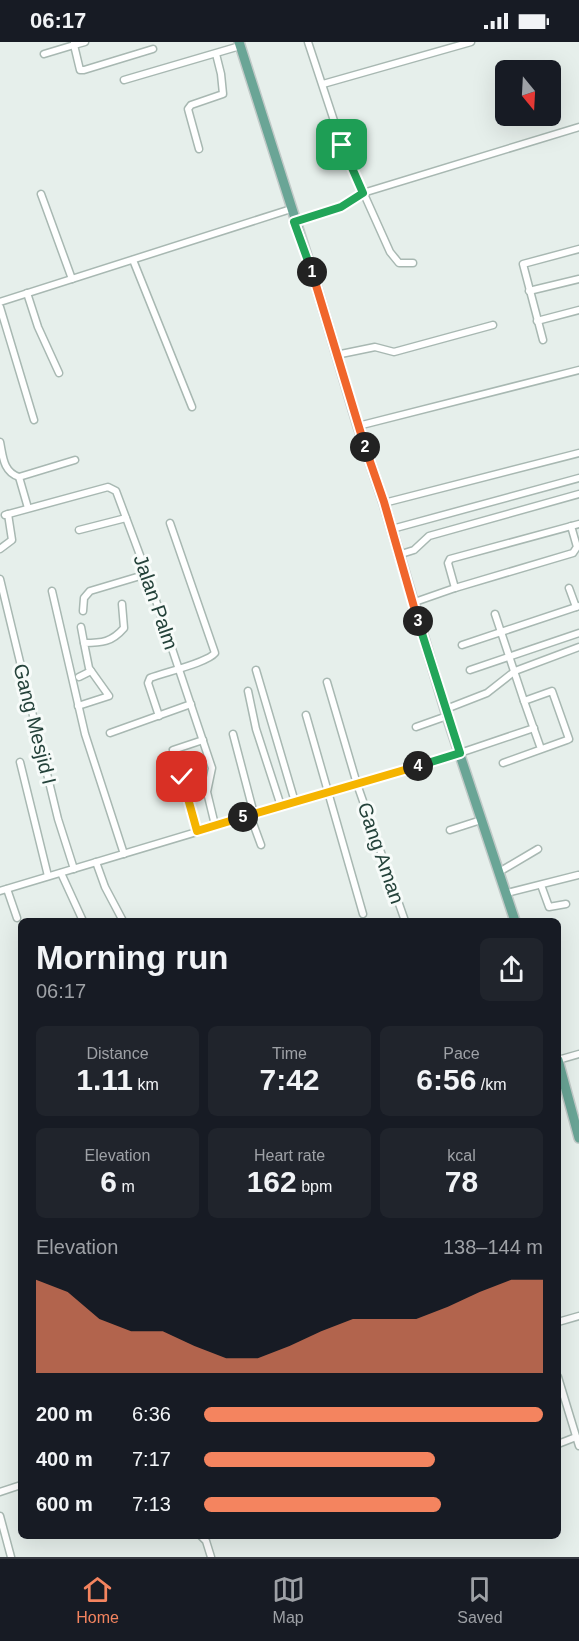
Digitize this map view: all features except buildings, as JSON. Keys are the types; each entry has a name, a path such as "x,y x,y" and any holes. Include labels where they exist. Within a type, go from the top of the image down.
{"main road":[{"path":"240,44 358,426 384,502 446,713 514,918"},
{"path":"561,1071 579,1138"}],"street":[{"path":"44,54 74,43 85,42"},
{"path":"308,42 342,145 363,193 394,258 405,265 413,263"},
{"path":"323,84 471,42"},
{"path":"74,43 80,70 153,49"},
{"path":"124,80 216,54 240,44"},
{"path":"200,149 188,109 195,104 222,95 221,74 216,54"},
{"path":"294,222 341,207 363,193 579,127"},
{"path":"41,194 72,279"},
{"path":"0,302 291,209"},
{"path":"543,340 524,264 579,249"},
{"path":"133,260 192,407"},
{"path":"529,291 579,279"},
{"path":"27,293 38,327 59,373"},
{"path":"0,307 33,420"},
{"path":"537,321 579,310"},
{"path":"336,355 375,347 394,352 493,325"},
{"path":"358,426 579,370"},
{"path":"0,441 6,467 12,475 19,477 75,460"},
{"path":"384,502 579,453"},
{"path":"19,477 28,508"},
{"path":"392,529 579,478"},
{"name":"Jalan Palm","path":"0,549 12,540 6,514 108,487 116,491 147,574 212,768 207,792 215,825"},
{"path":"398,555 414,550 429,536 579,494"},
{"path":"79,530 126,518"},
{"path":"159,716 148,680 178,667 205,661 215,653 170,523"},
{"path":"455,588 448,563 450,559 579,524"},
{"path":"412,603 573,553 577,547 571,526"},
{"path":"83,611 84,598 90,591 147,574"},
{"name":"Gang Mesjid I","path":"0,579 58,819 74,869"},
{"path":"462,645 577,606 569,588"},
{"path":"52,591 85,734 124,854"},
{"path":"84,643 102,643 115,639 123,628 122,604"},
{"path":"495,614 542,749"},
{"path":"78,706 109,696 91,671 81,627"},
{"path":"470,670 579,633"},
{"path":"416,727 487,693 515,671 579,647"},
{"path":"256,670 295,802"},
{"path":"79,677 91,671"},
{"name":"Gang Aman","path":"327,682 357,784 404,918"},
{"path":"248,691 256,729 281,806"},
{"path":"503,763 569,739 554,693 524,701"},
{"path":"110,734 191,704"},
{"path":"306,715 363,914"},
{"path":"17,918 3,890 460,753 534,728"},
{"path":"233,734 261,845"},
{"path":"197,831 173,750 203,740"},
{"path":"20,762 48,876"},
{"path":"450,830 481,820"},
{"path":"499,872 538,849"},
{"path":"96,862 104,886 121,918"},
{"path":"61,873 82,918"},
{"path":"507,893 578,875"},
{"path":"541,885 549,907 566,904"},
{"path":"561,1059 579,1054"},
{"path":"561,1321 579,1316"},
{"path":"561,1395 579,1446"},
{"path":"561,1443 576,1437"},
{"path":"0,1492 18,1486"},
{"path":"0,1516 11,1557"},
{"path":"204,1539 211,1557"}],"route":[{"path":"182,777 197,831 460,753 412,603 384,502 358,426 314,278 294,222 341,207 363,193 342,145"}]}
